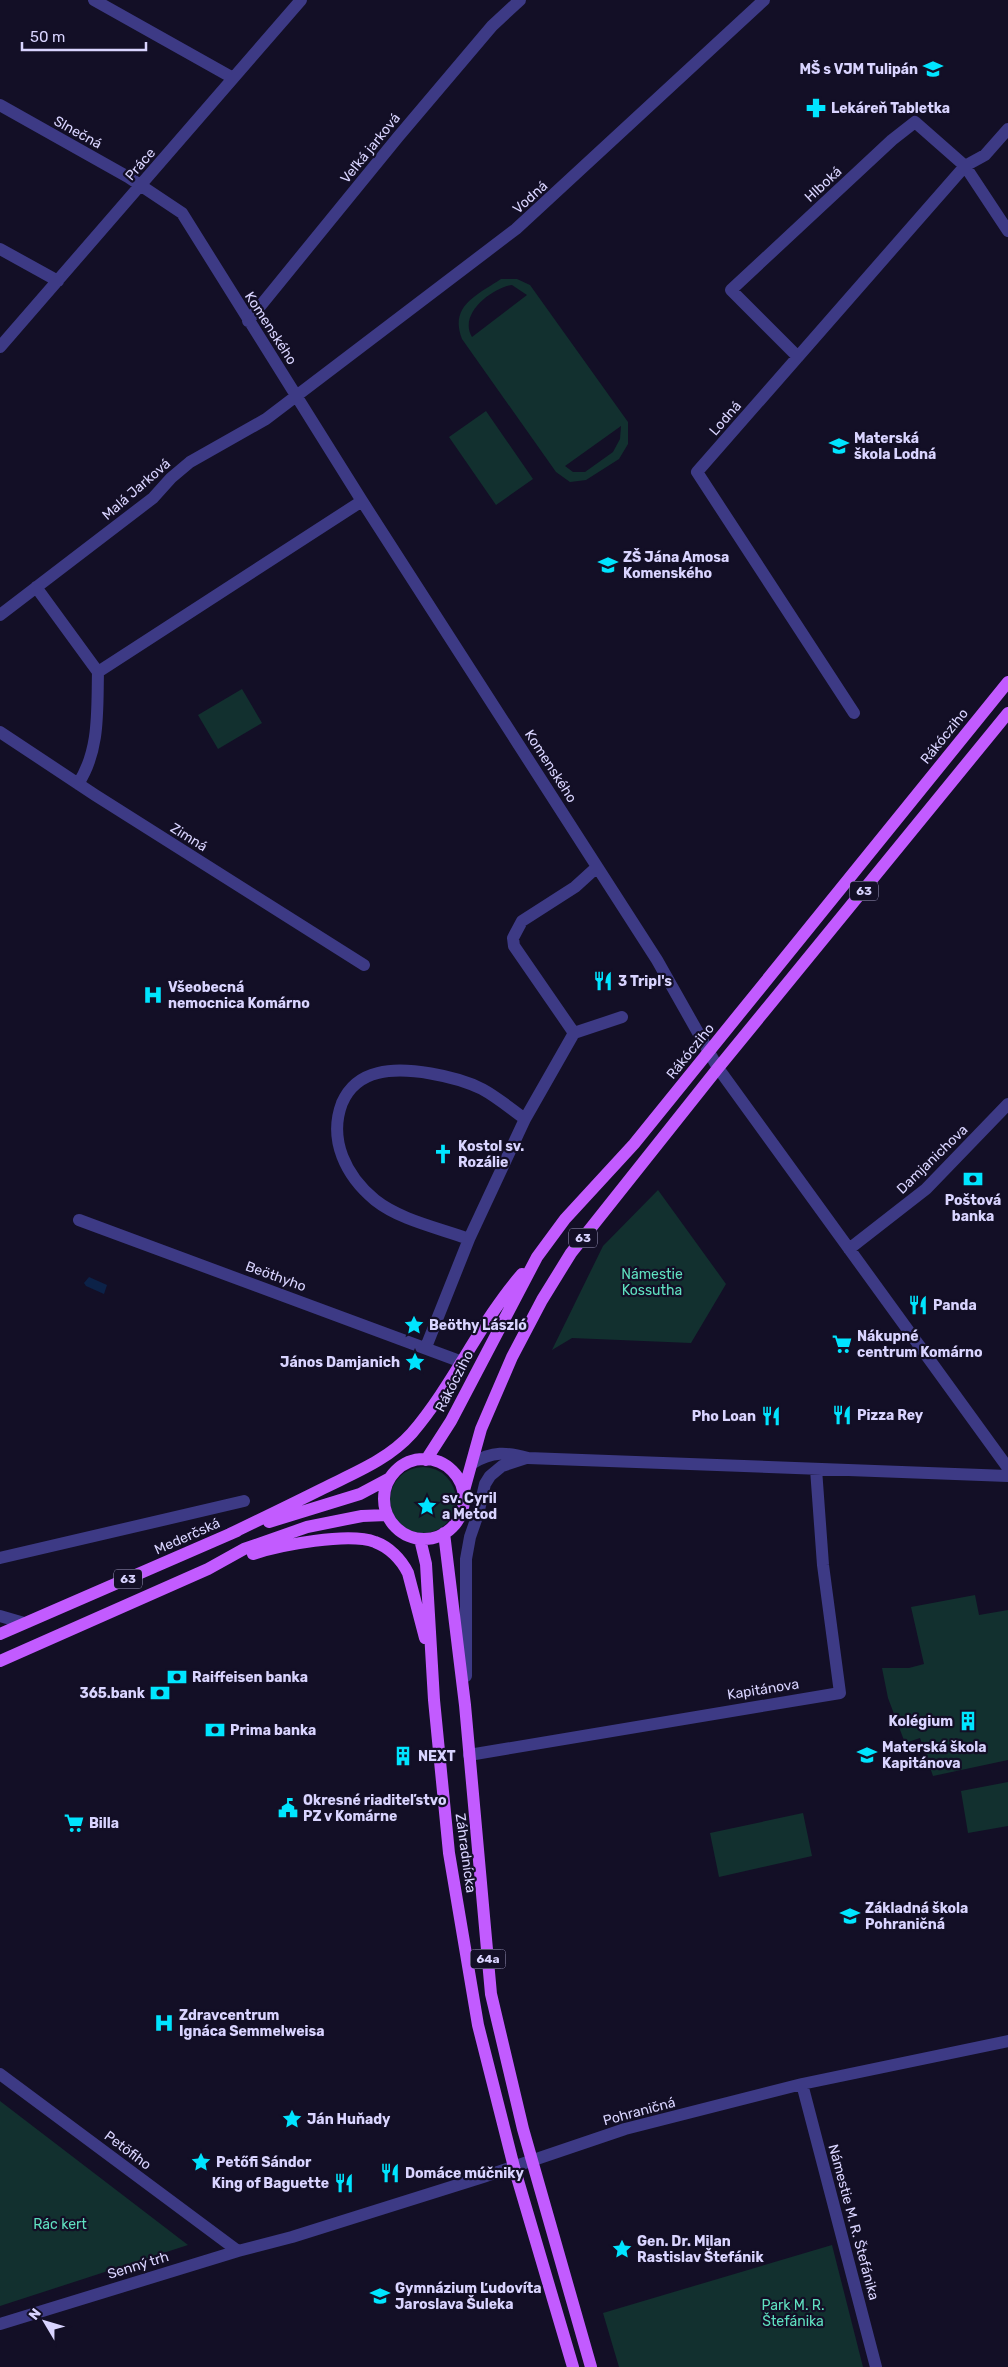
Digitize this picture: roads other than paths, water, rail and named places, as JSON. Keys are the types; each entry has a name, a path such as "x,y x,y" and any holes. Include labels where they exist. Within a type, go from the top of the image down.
{"main road":[{"name":"Rákócziho","path":"426,1460 451,1421 537,1257 565,1220 634,1144 1008,682"},
{"name":"63","path":"444,1533 458,1519 481,1429 512,1357 542,1300 571,1253 718,1068 1008,713"},
{"name":"63","path":"230,1534 367,1467 394,1450 412,1433 462,1362 509,1289 537,1257"},
{"name":"63","path":"390,1478 403,1465 414,1461 426,1460"},
{"path":"426,1460 437,1462 451,1470 458,1479 463,1494"},
{"path":"390,1478 384,1496 387,1515 400,1532 420,1539 432,1538 444,1533"},
{"name":"Mederčská","path":"0,1634 230,1534 360,1494 390,1478"},
{"name":"63","path":"0,1661 208,1569 244,1549 307,1527 362,1516 387,1515"},
{"name":"Záhradnícka","path":"444,1533 465,1705 491,1994 531,2160"},
{"path":"208,1569 263,1551 327,1539 358,1538 375,1542 390,1550 403,1564 408,1573 425,1638 434,1700"},
{"name":"Záhradnícka","path":"420,1539 426,1564 434,1700 449,1853 475,2006 514,2167"},
{"name":"64a","path":"531,2160 591,2367"},
{"name":"64a","path":"514,2167 573,2367"}],"street":[{"path":"94,0 233,78"},
{"name":"Práce","path":"0,347 301,0"},
{"name":"Veľká jarková","path":"248,321 404,130 492,26 520,0"},
{"name":"Vodná","path":"297,395 537,211 764,0"},
{"name":"Slnečná","path":"0,106 141,185"},
{"name":"Hlboká","path":"798,357 731,290 892,140 915,122 965,166"},
{"path":"1008,129 985,155 965,166 1008,232"},
{"name":"Lodná","path":"854,713 697,472 965,166"},
{"name":"Komenského","path":"141,185 182,213 362,501 536,768 657,960 709,1051"},
{"path":"0,249 58,281"},
{"name":"Malá Jarková","path":"0,614 153,498 171,478 190,462 266,419 297,395"},
{"path":"98,672 362,501"},
{"path":"36,588 98,672 96,738 88,770 78,784"},
{"name":"Zimná","path":"0,732 78,784 364,964"},
{"path":"574,1033 514,946 513,938 522,921 575,886 597,867"},
{"path":"426,1347 469,1239 525,1119 574,1033 622,1017"},
{"path":"709,1051 718,1068 1008,1468"},
{"path":"469,1239 389,1209 376,1200 352,1175 340,1153 336,1128 339,1112 345,1097 358,1081 370,1075 394,1071 419,1072 466,1082 483,1089 525,1119"},
{"name":"Damjanichova","path":"849,1249 926,1189 1008,1104"},
{"name":"Beöthyho","path":"79,1220 426,1347 462,1362"},
{"path":"473,1464 481,1458 499,1453 510,1453 528,1458 1008,1476"},
{"path":"465,1705 468,1547 485,1484 490,1476 502,1466 528,1458"},
{"name":"Kapitánova","path":"469,1754 840,1693 823,1565 816,1469"},
{"name":"Mederčská","path":"0,1558 244,1501"},
{"path":"0,1616 24,1623"},
{"name":"Pohraničná","path":"285,2239 514,2167 625,2129 802,2084 1008,2041"},
{"name":"Petöfiho","path":"0,2074 238,2251"},
{"name":"Námestie M. R. Štefánika","path":"802,2084 876,2367"},
{"name":"Senný trh","path":"0,2324 238,2251 285,2239"}],"water":[{"path":"89,1277 107,1285 104,1294 86,1286 84,1283"}],"place":[{"name":"MŠ s VJM Tulipán","path":"933,69"},
{"name":"Lekáreň Tabletka","path":"816,108"},
{"name":"Materská škola Lodná","path":"839,446"},
{"name":"ZŠ Jána Amosa Komenského","path":"608,565"},
{"name":"3 Tripl's","path":"603,981"},
{"name":"Všeobecná nemocnica Komárno","path":"153,995"},
{"name":"Kostol sv. Rozálie","path":"443,1154"},
{"name":"Poštová banka","path":"973,1179"},
{"name":"Panda","path":"918,1305"},
{"name":"Beöthy László","path":"414,1325"},
{"name":"Nákupné centrum Komárno","path":"842,1344"},
{"name":"János Damjanich","path":"415,1362"},
{"name":"Pizza Rey","path":"842,1415"},
{"name":"Pho Loan","path":"771,1416"},
{"name":"sv. Cyril a Metod","path":"427,1506"},
{"name":"Raiffeisen banka","path":"177,1677"},
{"name":"365.bank","path":"160,1693"},
{"name":"Kolégium","path":"968,1721"},
{"name":"Prima banka","path":"215,1730"},
{"name":"Materská škola Kapitánova","path":"867,1755"},
{"name":"NEXT","path":"403,1756"},
{"name":"Okresné riaditeľstvo PZ v Komárne","path":"288,1808"},
{"name":"Billa","path":"74,1823"},
{"name":"Základná škola Pohraničná","path":"850,1916"},
{"name":"Zdravcentrum Ignáca Semmelweisa","path":"164,2023"},
{"name":"Ján Huňady","path":"292,2119"},
{"name":"Petőfi Sándor","path":"201,2162"},
{"name":"Domáce múčniky","path":"390,2173"},
{"name":"King of Baguette","path":"344,2183"},
{"name":"Gen. Dr. Milan Rastislav Štefánik","path":"622,2249"},
{"name":"Gymnázium Ľudovíta Jaroslava Šuleka","path":"380,2296"}],"park label":[{"name":"Námestie Kossutha","path":"652,1282"},
{"name":"Rác kert","path":"60,2224"},
{"name":"Park M. R. Štefánika","path":"793,2314"}]}
